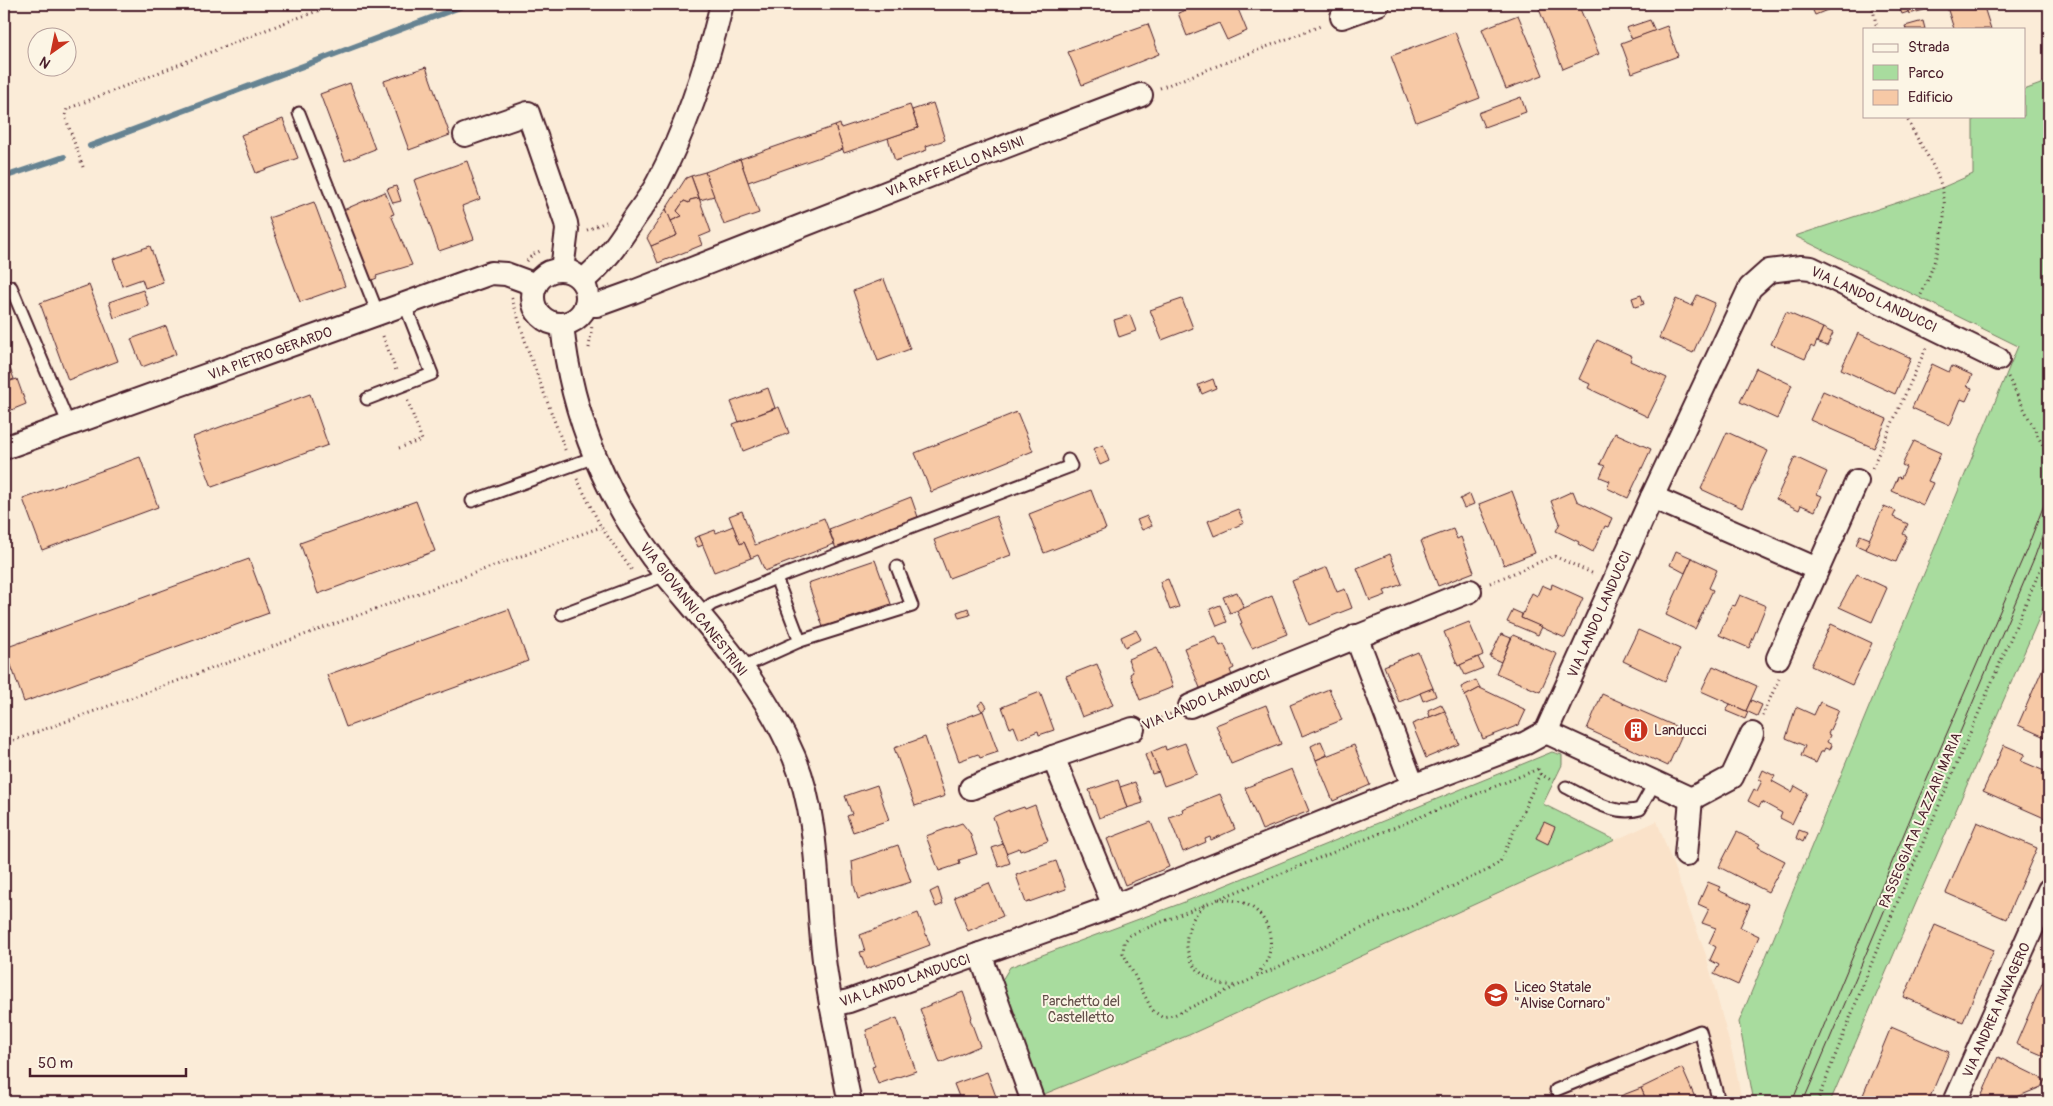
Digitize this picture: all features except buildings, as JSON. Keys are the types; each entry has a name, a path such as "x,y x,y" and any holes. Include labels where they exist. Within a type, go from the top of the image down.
{"street":[{"path":"582,281 601,265 611,253 657,184 675,146 700,80 722,4"},
{"path":"1332,21 1378,4"},
{"name":"VIA RAFFAELLO NASINI","path":"586,305 597,305 633,292 975,158 1141,96"},
{"path":"466,135 528,113 566,223 567,230 562,270"},
{"name":"VIA LANDO LANDUCCI","path":"831,1005 849,1001 1114,906 1526,743 1546,732 1652,497 1750,288 1770,271 1801,267 1811,268 1998,359"},
{"path":"562,270 577,276 582,281 587,291 586,305 578,318 562,324 547,320 536,309 534,293 536,285 547,274 562,270"},
{"name":"VIA PIETRO GERARDO","path":"4,448 406,305 490,273 511,276 536,285"},
{"name":"VIA GIOVANNI CANESTRINI","path":"562,324 567,369 579,412 595,457 612,496 634,532 666,575 719,636 742,667 778,722 795,759 807,798 823,953 850,1102"},
{"path":"1778,658 1857,481"},
{"path":"1652,497 1817,569"},
{"name":"VIA LANDO LANDUCCI","path":"1190,706 1356,636 1470,591"},
{"path":"1356,636 1414,786"},
{"name":"VIA LANDO LANDUCCI","path":"971,788 1133,729"},
{"path":"1546,732 1692,799"},
{"path":"1692,799 1732,777 1752,734"},
{"path":"1053,757 1114,906"},
{"path":"1686,856 1692,799"},
{"name":"VIA ANDREA NAVAGERO","path":"1955,1102 2049,890"},
{"name":"VIA LANDO LANDUCCI","path":"980,954 1032,1099"}],"lane":[{"path":"299,113 378,314"},
{"path":"11,286 68,425"},
{"path":"367,399 432,374 406,305"},
{"path":"472,501 595,457"},
{"path":"700,614 712,604 776,578 1071,466 1068,460"},
{"path":"742,667 800,641 912,606 897,567"},
{"path":"562,614 666,575"},
{"path":"776,578 800,641"},
{"path":"1566,787 1614,810 1630,812 1640,809 1655,782"},
{"path":"1556,1090 1700,1031 1719,1102"}],"path":[{"path":"83,167 65,116 67,109 281,24 337,4"},
{"path":"1872,4 1877,28"},
{"path":"1141,96 1332,21"},
{"path":"1907,118 1912,132 1934,168 1942,186 1944,206 1943,230 1927,282 1911,316"},
{"path":"513,291 512,297 519,323 567,453"},
{"path":"1857,481 1869,476 1935,327"},
{"path":"1998,359 2049,458"},
{"path":"399,448 418,441"},
{"path":"575,474 600,526 637,578"},
{"path":"4,744 600,526"},
{"name":"PASSEGGIATA LAZZARI MARIA","path":"1818,1102 1876,952 2049,549"},
{"path":"1470,591 1554,556 1613,582"},
{"path":"1752,734 1781,673 1778,658"},
{"name":"VIA LANDO LANDUCCI","path":"1133,729 1190,706"},
{"path":"1538,769 1540,774 1500,862 1238,986 1174,1015 1162,1017 1152,1010 1123,953 1124,942 1130,935 1205,904 1538,769"},
{"path":"1216,899 1235,900 1247,904 1258,911 1266,922 1272,942 1267,961 1255,978"},
{"path":"1205,904 1192,920 1186,937 1186,949 1193,965 1202,975 1219,984 1238,986"}],"shaded area":[{"name":"Liceo Statale \"Alvise Cornaro\"","path":"1657,821 1706,955 1735,1064 1742,1102 1024,1102 1189,1035"}],"green space":[{"path":"2049,81 2049,595 1830,1102 1754,1102 1739,1022 2018,346 1795,236 1939,189 1973,174 1973,118 2026,118 2026,89"},
{"name":"Parchetto del Castelletto","path":"1552,752 1562,755 1562,765 1543,804 1615,840 1189,1035 1042,1095 1002,980 1010,967 1182,903"}],"waterway":[{"path":"90,146 468,4"},
{"path":"4,177 64,157"}],"tram line":[{"path":"1792,1102 1918,800 2026,551 2049,492"},
{"path":"1803,1102 2035,556 2049,517"}],"place":[{"name":"Landucci","path":"1636,730"},
{"name":"Liceo Statale \"Alvise Cornaro\"","path":"1496,995"}]}
